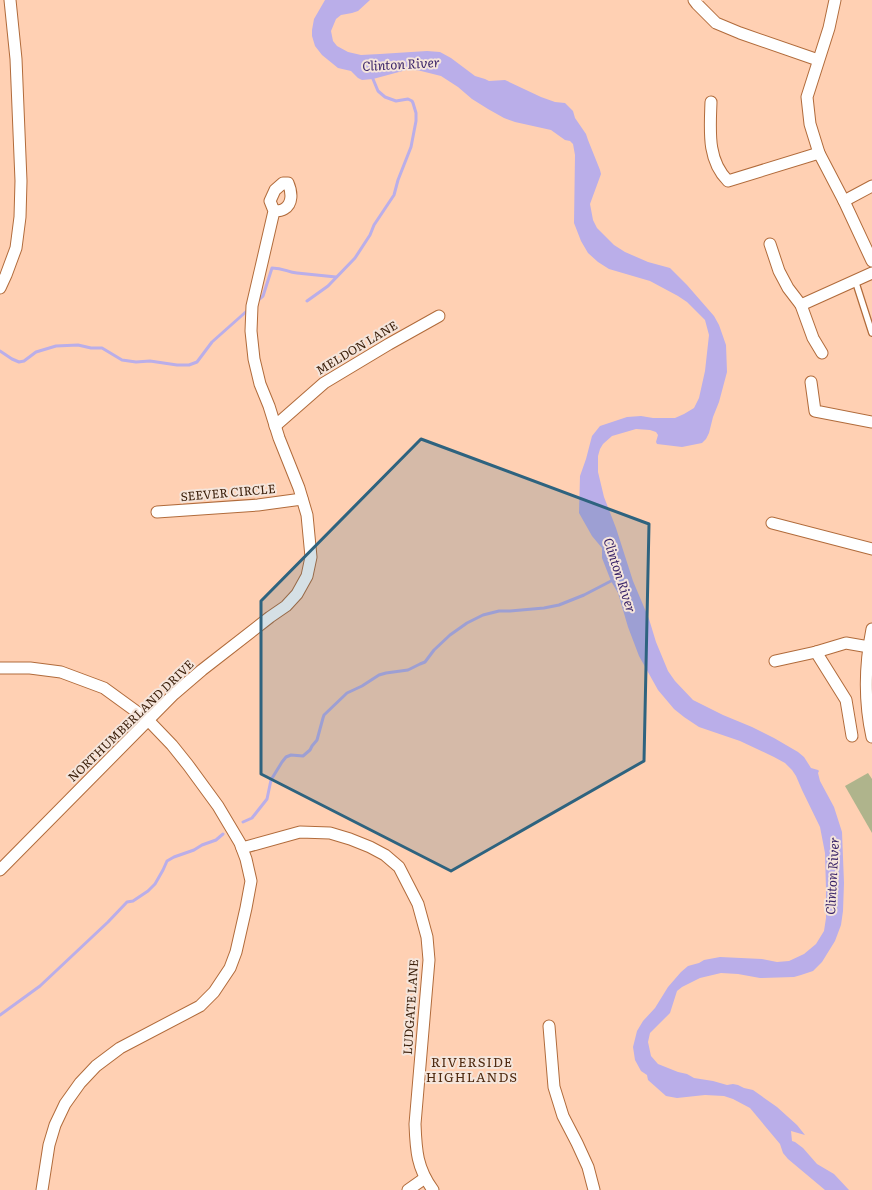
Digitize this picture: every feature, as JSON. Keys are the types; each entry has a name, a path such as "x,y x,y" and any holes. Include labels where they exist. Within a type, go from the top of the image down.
{"street":[{"path":"0,288 16,248 20,217 22,181 16,59 10,0"},
{"path":"694,0 716,23 740,33 818,60"},
{"path":"835,0 829,28 807,97 810,124 819,153 872,261"},
{"path":"711,102 711,151 721,174 728,181 819,153"},
{"path":"844,202 872,186"},
{"name":"NORTHUMBERLAND DRIVE","path":"0,870 174,694 202,670 286,606 297,594 306,576 311,557 307,515 260,384 254,359 251,331 252,306 274,211"},
{"path":"770,244 779,271 788,288 801,305 813,338 822,353"},
{"path":"801,305 872,273"},
{"name":"MELDON LANE","path":"275,426 324,383 439,316"},
{"path":"811,382 815,411 872,422"},
{"name":"SEEVER CIRCLE","path":"157,512 258,505 302,499"},
{"path":"772,523 872,549"},
{"path":"872,629 868,647 866,677 868,711 872,736"},
{"path":"775,661 816,652 846,643 868,647"},
{"path":"816,652 846,700 852,736"},
{"path":"0,668 30,668 61,672 104,688 148,720 172,745 218,806 240,843 246,859 251,881 236,952 230,968 214,992 200,1006 120,1048 96,1066 80,1083 65,1104 55,1125 49,1145 42,1190"},
{"name":"LUDGATE LANE","path":"242,848 300,832 330,833 373,848 395,863 403,873 418,904 427,937 429,960 415,1124 416,1148 420,1165 425,1178 434,1190"},
{"path":"549,1026 554,1087 563,1116 588,1167 594,1190"},
{"path":"408,1190 425,1178"}],"lane":[{"path":"855,280 872,333"}],"highlighted area":[{"path":"421,439 649,524 644,761 451,871 261,774 261,601"}],"green space":[{"path":"868,773 872,779 872,833 845,786"}],"water":[{"name":"Clinton River","path":"325,0 370,0 358,11 341,15 336,19 331,31 333,41 337,46 348,52 361,55 427,51 440,52 451,58 475,76 489,81 505,80 541,97 555,102 565,103 573,111 575,118 586,134 600,170 601,174 590,204 593,220 597,228 614,245 625,252 648,262 670,268 714,316 719,325 726,345 727,372 719,402 706,439 702,443 682,447 657,444 656,442 658,435 656,432 650,430 636,429 612,436 600,449 598,456 598,472 604,497 616,528 633,581 668,671 675,681 693,700 774,738 798,752 804,757 811,768 819,771 820,781 834,807 842,832 844,883 843,911 841,925 835,941 822,962 813,971 794,977 760,978 721,973 700,978 677,991 670,1013 650,1033 648,1042 651,1056 658,1064 694,1078 727,1085 738,1085 753,1090 777,1107 797,1125 805,1135 791,1131 792,1141 803,1148 817,1164 834,1174 849,1190 825,1190 788,1159 783,1153 780,1144 750,1108 724,1096 705,1095 677,1098 666,1096 648,1080 647,1075 641,1071 635,1060 633,1047 637,1031 643,1021 655,1008 668,987 688,966 704,960 720,957 762,959 777,962 789,961 804,954 816,944 824,931 826,918 825,853 820,827 796,776 785,763 774,757 740,741 699,727 674,709 658,690 639,656 628,627 618,593 611,581 602,558 602,548 592,536 579,513 580,476 592,436 600,426 627,417 641,416 653,418 675,418 694,408 699,398 705,371 709,335 705,320 687,302 678,296 650,281 609,269 588,253 581,241 574,223 575,155 573,144 570,141 565,140 551,130 504,118 472,99 458,87 441,76 410,69 373,79 362,80 351,71 338,68 322,55 315,46 312,36 314,19"}],"waterway":[{"name":"Clinton River","path":"307,301 328,286 355,258 370,235 374,225 394,195 398,180 411,147 416,121 416,113 412,101 408,99 396,101 385,97 378,91 373,79"},
{"path":"256,302 263,296 272,268 297,273 336,277"},
{"path":"0,351 19,362 24,361 36,352 56,346 78,345 91,348 102,348 122,360 189,365 197,362 212,342 248,310"},
{"name":"Clinton River","path":"243,822 252,818 267,799 271,780 286,757 291,755 303,756 310,750 317,740 324,715 347,693 362,686 379,675 408,670 425,662 434,650 450,635 467,623 483,615 499,611 544,608 559,605 584,595 611,581"},
{"path":"0,1015 40,986 127,902 133,901 148,891 155,884 167,861 216,840 223,834"}],"district":[{"name":"RIVERSIDE HIGHLANDS","path":"472,1070"}]}
